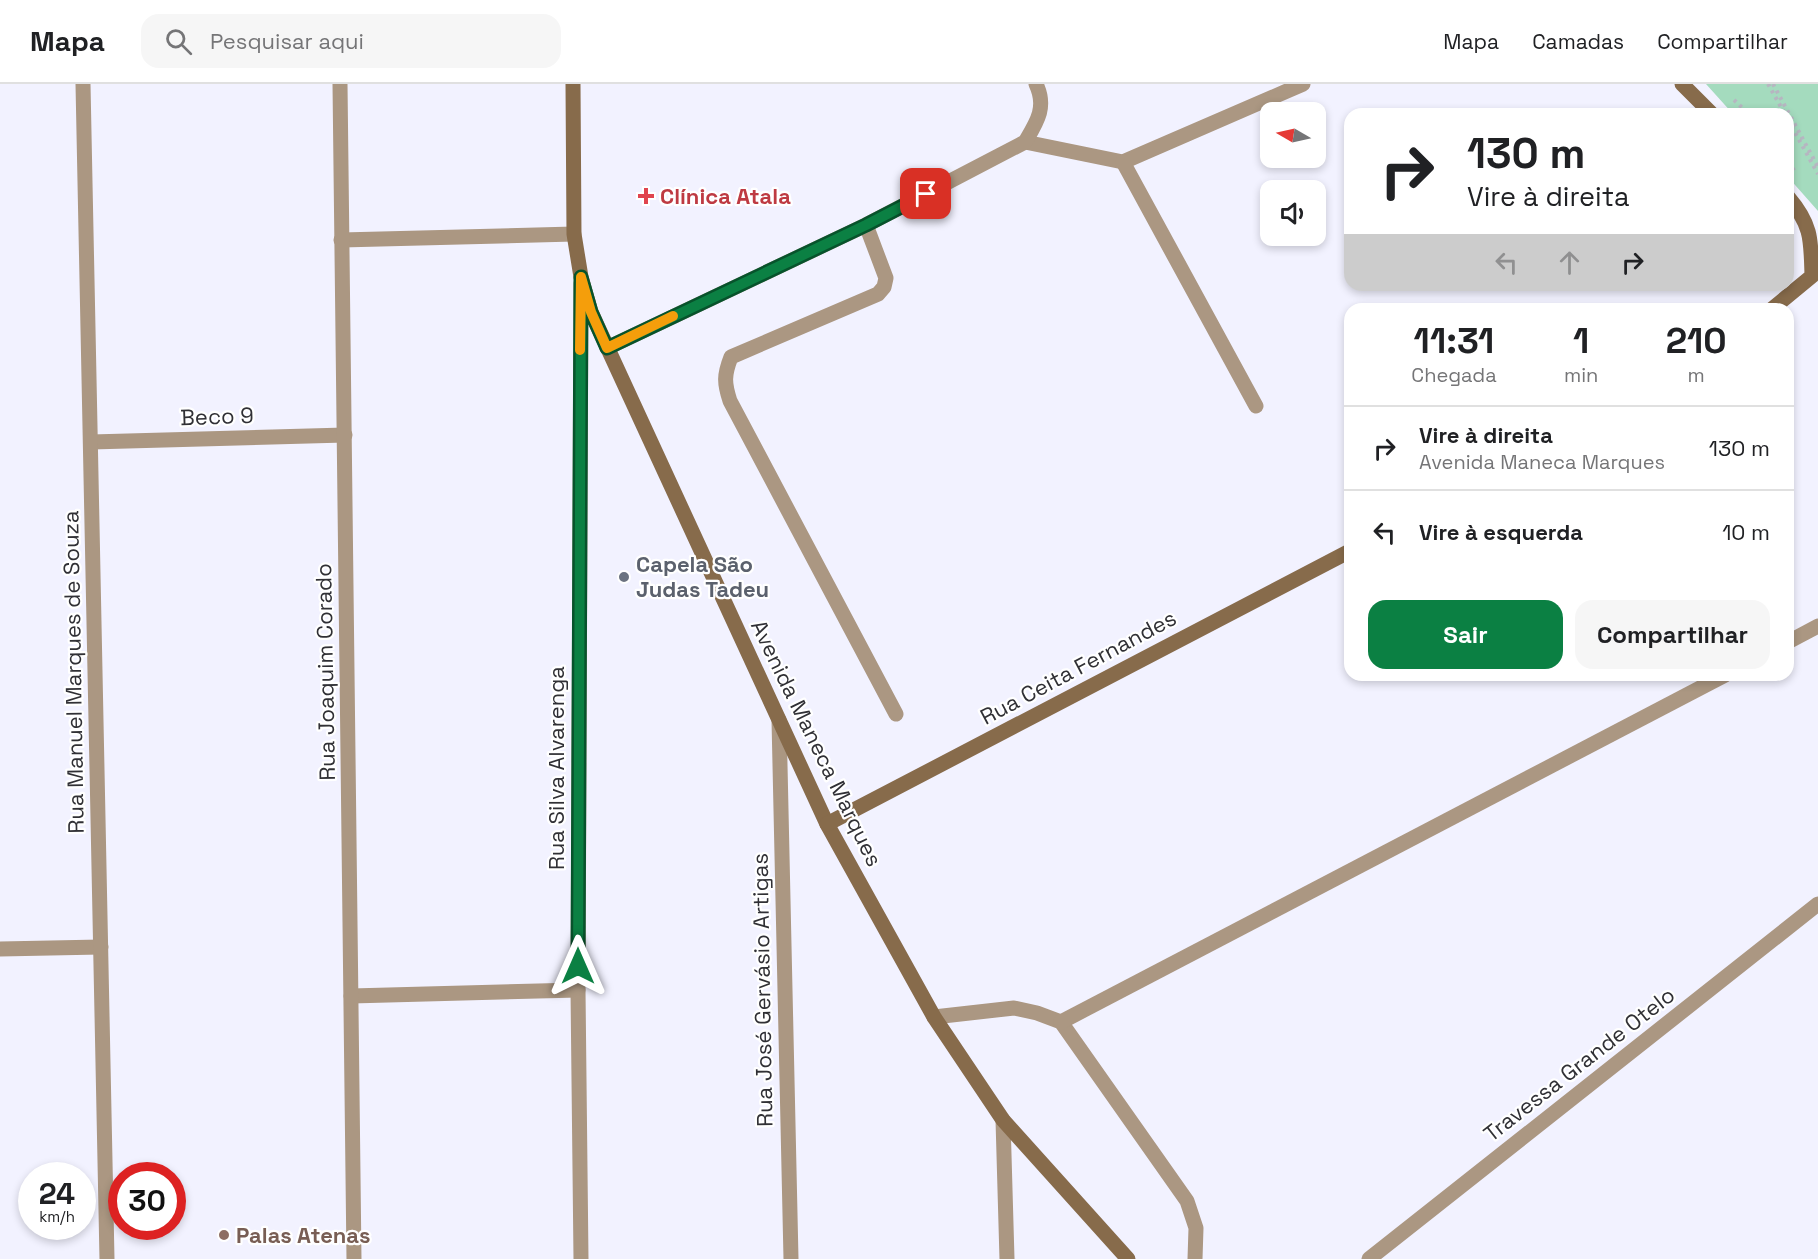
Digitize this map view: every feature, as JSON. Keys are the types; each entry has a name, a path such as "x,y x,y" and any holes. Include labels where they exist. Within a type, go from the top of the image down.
{"main road":[{"name":"Avenida Maneca Marques","path":"573,84 574,234 581,277 591,312 828,824 934,1017 1003,1120 1128,1259"},
{"path":"1682,84 1706,108"},
{"path":"1780,303 1815,276 1812,242 1803,214 1794,204"},
{"name":"Rua Ceita Fernandes","path":"828,824 1344,554"}],"street":[{"name":"Rua Manuel Marques de Souza","path":"83,84 107,1259"},
{"name":"Rua Joaquim Corado","path":"340,84 354,1259"},
{"path":"607,348 866,225 1025,142 1042,108 1036,84"},
{"path":"1025,142 1123,162 1303,84"},
{"path":"1123,162 1256,406"},
{"path":"866,225 886,278 884,287 878,294 731,357 726,371 725,387 730,401 896,714"},
{"path":"341,240 574,234"},
{"name":"Rua Silva Alvarenga","path":"581,277 578,990 581,1259"},
{"name":"Beco 9","path":"90,442 345,435"},
{"path":"1794,639 1818,626"},
{"path":"1061,1022 1714,681"},
{"name":"Rua José Gervásio Artigas","path":"779,720 791,1259"},
{"name":"Travessa Grande Otelo","path":"1369,1259 1818,904"},
{"path":"0,949 101,947"},
{"path":"351,996 578,990"},
{"path":"934,1017 1014,1008 1061,1022 1187,1201 1196,1228 1195,1259"},
{"path":"1003,1120 1006,1259"}],"path":[{"path":"1768,84 1782,108"},
{"path":"1773,84 1786,108"},
{"path":"1794,123 1818,167"},
{"path":"1794,131 1818,174"}],"green space":[{"path":"1706,84 1818,84 1818,211 1794,184 1794,108 1728,108"}],"slow traffic":[{"path":"580,350 581,277 591,312 607,348 673,316"}],"place":[{"name":"Clínica Atala","path":"646,196"},
{"name":"Capela São Judas Tadeu","path":"624,577"},
{"name":"Palas Atenas","path":"224,1235"}],"route":[{"path":"578,966 581,277 591,312 607,348 866,225 926,194"}]}
